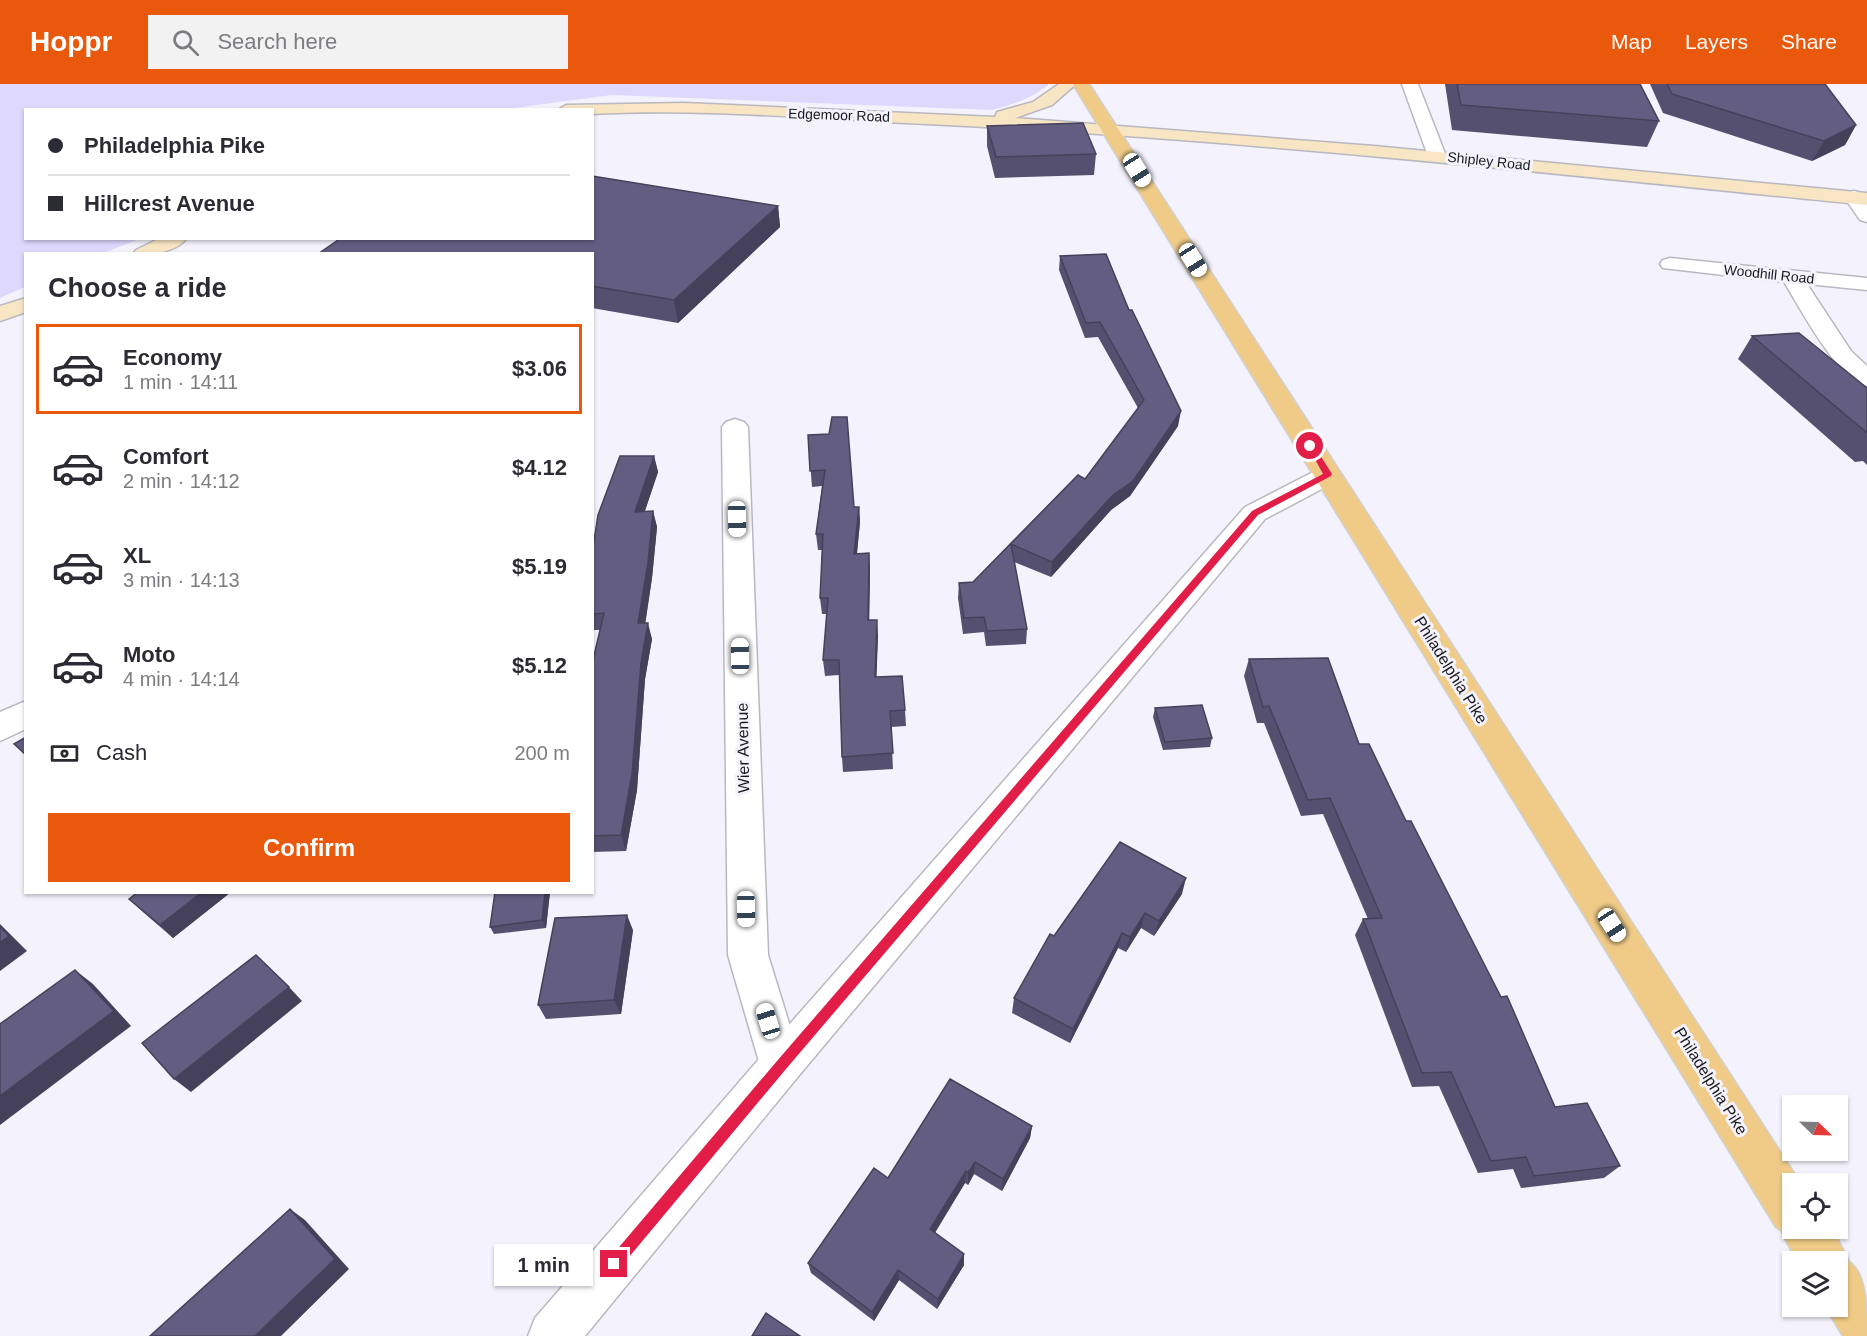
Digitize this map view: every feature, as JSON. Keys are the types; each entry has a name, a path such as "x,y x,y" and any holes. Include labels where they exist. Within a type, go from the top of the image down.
{"main road":[{"path":"972,120 998,117 1039,106 1055,98 1068,84"},
{"name":"Philadelphia Pike","path":"1081,84 1782,1195"},
{"name":"Edgemoor Road","path":"594,109 656,108 972,120 1111,129"},
{"name":"Shipley Road","path":"1111,129 1437,156 1861,198"},
{"path":"147,252 173,240"},
{"path":"0,315 24,305"},
{"path":"1848,1298 1867,1329"}],"street":[{"path":"1410,84 1437,156"},
{"path":"1861,198 1867,216"},
{"name":"Woodhill Road","path":"1670,264 1867,284"},
{"path":"1791,276 1842,356 1867,379"},
{"name":"Wier Avenue","path":"735,427 748,955 781,1065"},
{"path":"553,1336 781,1065 1255,513 1328,474"},
{"path":"0,728 24,714"}],"shaded area":[{"path":"0,84 1048,84 1035,94 1008,106 992,110 612,95 514,108 24,108 24,240 136,240 106,252 24,252 24,287 0,298"}],"building":[{"path":"1457,84 1640,84 1659,121 1461,105"},
{"path":"1667,84 1825,84 1856,125 1824,141 1672,94"},
{"path":"1083,123 1096,154 996,157 987,126"},
{"path":"594,176 778,206 674,300 594,286 594,252 321,252 338,240 594,240"},
{"path":"1106,254 1129,310 1132,310 1181,411 1133,481 1113,495 1052,562 1011,544 1027,629 987,631 984,617 964,618 959,583 973,582 1078,475 1085,479 1144,400 1100,322 1086,323 1060,256"},
{"path":"1799,333 1867,388 1867,433 1752,336"},
{"path":"832,417 847,417 854,507 859,507 854,554 869,553 868,620 877,620 875,677 902,676 905,710 890,711 893,753 842,757 839,660 823,660 828,598 820,598 823,534 816,534 825,470 810,471 808,435 829,434"},
{"path":"620,456 654,456 635,512 653,511 648,562 638,623 648,623 641,663 632,774 621,835 594,836 594,656 604,613 594,614 594,541 598,515"},
{"path":"1328,658 1359,744 1369,744 1406,821 1411,821 1501,997 1507,996 1555,1107 1587,1103 1620,1166 1534,1176 1526,1157 1491,1161 1451,1072 1422,1073 1363,919 1382,918 1330,798 1308,800 1269,706 1263,707 1249,659"},
{"path":"1202,705 1212,738 1165,742 1155,708"},
{"path":"24,738 24,753 14,744"},
{"path":"1120,842 1186,878 1159,921 1145,913 1130,937 1122,933 1073,1029 1014,998 1050,934 1054,936"},
{"path":"135,894 199,894 160,925 129,899"},
{"path":"495,894 545,894 542,920 490,927"},
{"path":"627,915 614,1000 538,1005 555,918"},
{"path":"0,927 9,936 0,943"},
{"path":"256,955 289,987 174,1079 142,1043"},
{"path":"75,970 114,1011 0,1096 0,1024"},
{"path":"950,1079 1032,1126 1003,1179 975,1162 968,1173 966,1171 930,1229 964,1254 938,1299 898,1270 872,1312 808,1263 874,1168 888,1178"},
{"path":"290,1209 335,1259 255,1336 150,1336"},
{"path":"766,1313 800,1336 752,1336"}],"route":[{"path":"614,1264 781,1065 1255,513 1328,474 1310,446"}]}
